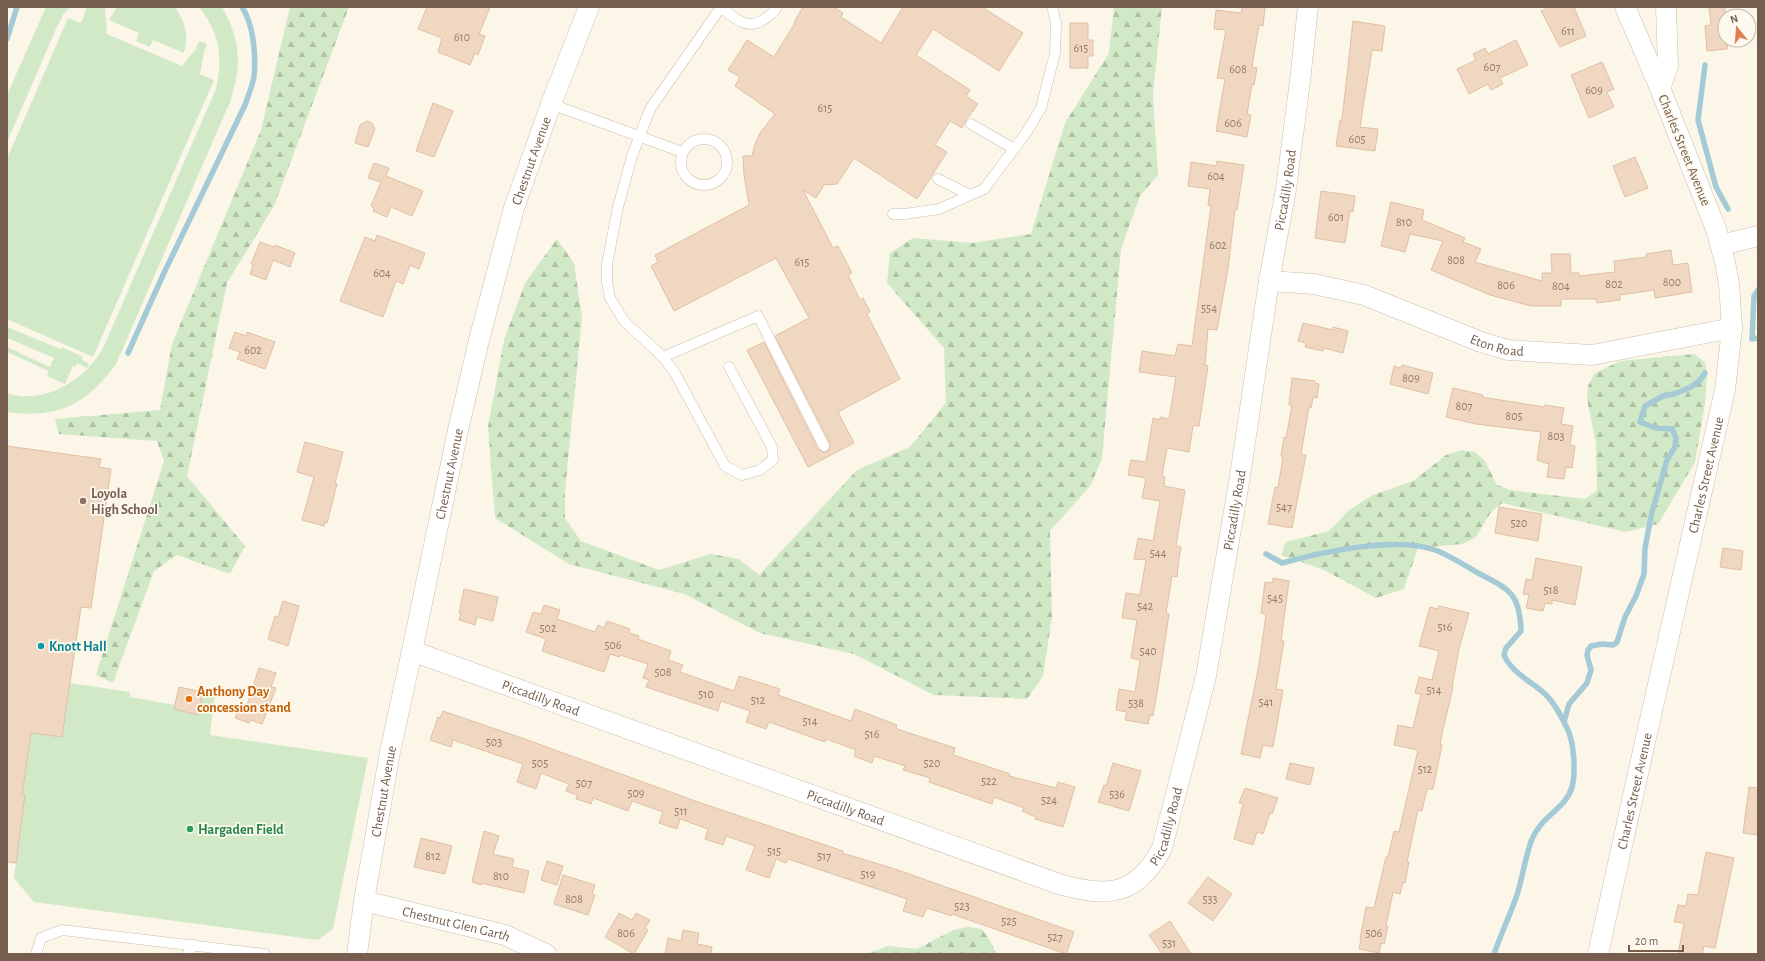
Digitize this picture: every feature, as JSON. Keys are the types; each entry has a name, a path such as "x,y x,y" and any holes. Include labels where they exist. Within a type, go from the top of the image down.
{"street":[{"name":"Chestnut Avenue","path":"357,954 364,901 390,752 478,340 514,208 551,104 589,7"},
{"name":"Piccadilly Road","path":"412,651 1059,884 1082,890 1098,892 1124,888 1146,874 1162,848 1206,676 1240,476 1269,281 1286,189 1308,7"},
{"name":"Charles Street Avenue","path":"1598,954 1725,390 1732,328 1729,284 1721,245 1705,198 1625,7"},
{"path":"1660,88 1668,66 1666,7"},
{"path":"1721,245 1758,236"},
{"name":"Eton Road","path":"1269,281 1314,284 1364,295 1480,342 1508,350 1592,356 1732,328"},
{"name":"Chestnut Glen Garth","path":"364,901 505,936 546,954"}],"lane":[{"path":"729,367 772,447 773,460 760,470 742,475 725,466 675,373 663,357 624,321 610,298 607,282 607,264 618,207 632,156 650,109 721,7 739,21 748,25 756,24 774,12 777,7"},
{"path":"893,214 905,214 939,209 984,189 1026,134 1041,108 1055,53 1056,23 1052,7"},
{"path":"551,104 682,152"},
{"path":"971,124 1014,149"},
{"path":"700,138 714,141 720,145 727,159 724,173 719,179 712,183 704,185 696,184 684,174 680,160 682,152 692,141 700,138"},
{"path":"938,179 970,195"},
{"path":"663,357 758,316 824,446"},
{"path":"36,954 41,938 62,930 265,954"},
{"path":"188,954 193,945"}],"green space":[{"path":"46,7 70,7 63,15 56,29 7,142 7,95"},
{"path":"87,7 105,7 107,34 182,66 196,49 199,41 207,44 200,74 214,80 93,357 7,319 7,159 68,18 81,23"},
{"path":"117,7 174,7 184,23 186,41 184,53 153,40 150,47 136,41 139,33 109,20"},
{"path":"199,7 222,7 228,19 233,31 238,53 238,65 234,89 230,102 116,364 93,390 82,399 69,406 56,411 41,413 25,414 7,412 7,393 21,396 36,396 50,393 63,387 76,379 87,369 97,358 104,346 216,89 219,66 218,46 212,26"},
{"path":"290,7 349,7 274,206 227,283 187,476 245,546 230,574 177,555 154,571 113,683 96,675 164,461 157,441 59,434 55,419 160,410 172,344 261,130"},
{"path":"1114,7 1162,7 1153,95 1158,175 1140,196 1121,249 1102,458 1091,485 1050,531 1052,617 1043,676 1027,699 934,695 854,654 760,633 684,594 569,564 495,518 488,427 504,340 525,283 557,239 574,263 582,317 565,491 565,518 581,541 659,570 711,554 739,559 759,575 857,470 910,447 946,403 944,348 887,283 890,253 913,238 971,243 1031,234 1065,123 1109,53"},
{"path":"7,327 60,349 62,347 83,357 82,360 89,364 87,368 77,363 75,367 73,366 65,384 47,376 49,371 7,352 7,347 50,367 54,358 7,338"},
{"path":"1694,354 1705,362 1707,376 1705,404 1695,462 1658,524 1626,532 1502,503 1491,512 1476,537 1463,544 1418,548 1404,589 1376,598 1324,570 1281,555 1286,542 1329,531 1349,510 1373,495 1413,481 1446,455 1461,450 1475,452 1485,461 1497,485 1510,490 1585,499 1597,491 1596,443 1587,400 1588,386 1594,374 1620,361"},
{"name":"Hargaden Field","path":"70,683 130,692 130,697 175,705 179,687 215,694 210,735 368,758 333,929 318,940 34,902 14,878 25,795 22,795 31,733 62,737"},
{"path":"968,927 982,929 997,954 866,954 889,946 917,949 953,930"}],"building":[{"path":"427,7 490,7 479,34 485,36 478,55 475,53 470,65 438,52 442,38 418,29"},
{"path":"803,7 834,7 843,13 841,17 881,43 903,7 982,7 1023,33 999,71 933,29 916,55 970,90 966,96 978,104 962,128 950,121 935,145 947,152 917,199 854,158 837,184 824,185 816,198 803,190 833,248 838,246 852,273 848,275 860,300 863,298 870,312 867,314 900,379 838,412 854,443 808,467 747,350 764,342 818,449 823,452 827,452 830,447 830,443 775,336 809,318 776,258 674,311 651,266 658,262 655,255 749,205 744,175 743,156 752,156 760,133 775,114 735,86 740,77 728,70 747,40 774,57"},
{"path":"1242,7 1265,7 1263,26 1259,25 1252,67 1257,68 1254,85 1252,84 1247,114 1251,115 1247,137 1216,131 1225,79 1217,78 1226,30 1214,29 1216,10 1241,13"},
{"path":"1550,7 1574,7 1586,36 1560,47 1541,11"},
{"path":"1725,7 1717,8 1717,48 1727,49 1707,51 1705,26 1711,25 1709,8"},
{"path":"1353,21 1385,26 1382,51 1372,50 1360,127 1378,129 1375,151 1336,146 1340,120 1342,120"},
{"path":"1070,23 1088,23 1088,40 1093,40 1093,56 1088,56 1088,68 1070,68"},
{"path":"1516,40 1528,65 1500,78 1503,84 1491,90 1488,84 1469,94 1457,69 1476,60 1473,54 1485,48 1488,54"},
{"path":"1602,62 1614,89 1607,92 1614,107 1589,118 1571,75"},
{"path":"433,103 453,111 434,157 416,151"},
{"path":"367,121 372,123 375,129 368,147 355,143 360,125"},
{"path":"1635,157 1648,188 1625,197 1613,166"},
{"path":"1217,161 1244,165 1237,210 1235,209 1228,269 1217,330 1208,329 1205,365 1208,366 1199,426 1193,426 1189,452 1167,448 1162,476 1165,477 1164,486 1185,490 1176,546 1181,547 1177,577 1172,576 1166,613 1169,614 1160,674 1153,716 1150,715 1148,724 1125,720 1127,712 1116,710 1119,689 1135,692 1140,660 1131,658 1137,620 1122,618 1126,593 1140,595 1146,560 1134,559 1138,538 1153,541 1160,501 1142,498 1146,478 1128,475 1131,460 1146,462 1153,418 1160,420 1160,417 1169,419 1176,377 1139,372 1142,351 1175,356 1178,344 1192,346 1211,206 1208,205 1210,189 1188,186 1191,162 1216,166"},
{"path":"374,163 389,168 386,176 423,191 412,216 391,207 387,217 373,211 374,208 371,206 381,182 368,178"},
{"path":"1321,191 1355,196 1353,212 1350,211 1345,243 1315,238"},
{"path":"1391,202 1424,210 1422,220 1465,238 1463,242 1481,249 1475,262 1542,281 1542,273 1552,273 1551,254 1570,254 1571,273 1579,273 1579,276 1615,272 1614,261 1647,257 1646,254 1671,250 1673,265 1688,263 1692,292 1655,298 1654,290 1620,295 1620,300 1597,303 1596,299 1561,299 1561,306 1531,306 1490,295 1431,270 1443,241 1410,234 1405,252 1381,246"},
{"path":"377,235 425,253 419,269 410,265 403,284 396,281 383,317 340,301 365,237 375,241"},
{"path":"260,242 274,247 275,245 295,253 290,267 273,260 266,280 250,274 253,265 251,264"},
{"path":"1303,323 1333,330 1333,327 1348,331 1343,353 1324,348 1323,351 1305,347 1306,343 1298,341"},
{"path":"235,332 246,336 247,332 275,342 265,369 237,359 240,352 229,348"},
{"path":"1402,365 1433,373 1428,394 1390,384 1394,366 1401,368"},
{"path":"1292,378 1315,381 1315,383 1319,384 1317,398 1313,397 1311,408 1309,407 1301,454 1306,455 1292,528 1268,524 1275,487 1278,488 1283,457 1281,456 1284,437 1286,438 1292,405 1289,405"},
{"path":"1453,388 1483,395 1482,397 1544,407 1545,405 1564,408 1561,424 1573,426 1570,445 1575,446 1572,468 1566,467 1564,479 1547,477 1549,464 1537,460 1541,432 1476,424 1446,417"},
{"path":"305,442 343,452 327,523 325,522 324,526 302,520 314,477 297,472"},
{"name":"Knott Hall","path":"7,446 101,459 99,467 111,469 91,608 81,607 62,737 31,733 22,795 25,795 16,863 7,862"},
{"path":"1499,507 1542,514 1538,541 1495,533"},
{"path":"1723,548 1743,551 1741,570 1720,567"},
{"path":"1536,558 1582,567 1575,605 1552,600 1552,604 1545,603 1543,611 1526,608 1529,595 1523,594 1526,579 1532,580"},
{"path":"1273,578 1289,581 1281,641 1284,641 1276,689 1283,690 1273,747 1263,745 1260,758 1241,754 1259,665 1266,614 1261,613 1265,582 1273,583"},
{"path":"464,589 498,597 493,621 477,617 475,625 459,620"},
{"path":"283,601 299,606 288,646 268,639 275,616 278,617"},
{"path":"544,605 560,610 557,619 595,632 598,625 604,628 607,621 630,629 629,633 639,636 638,639 671,651 668,660 683,665 680,672 734,691 739,676 780,689 778,695 851,721 855,709 897,725 896,728 900,730 955,748 953,755 1010,774 1009,776 1056,788 1058,782 1075,787 1063,827 1035,819 1036,817 1022,811 1024,808 994,797 992,804 929,782 930,778 903,770 905,766 874,756 872,763 854,756 856,750 826,739 825,742 769,722 766,729 746,722 750,711 721,701 718,711 646,687 649,680 643,678 648,664 620,655 619,657 610,654 604,672 542,651 546,639 526,632 533,612 541,614"},
{"path":"1439,606 1469,613 1459,649 1433,789 1427,789 1422,811 1418,810 1407,862 1409,862 1405,883 1403,882 1400,894 1393,892 1384,944 1381,943 1379,953 1359,949 1366,907 1374,908 1386,857 1388,857 1394,831 1399,832 1418,750 1394,745 1398,725 1413,728 1421,694 1415,693 1419,677 1432,680 1439,651 1419,646 1430,607 1438,609"},
{"path":"259,668 276,673 271,687 276,688 262,724 250,720 249,723 235,718 241,704 247,705"},
{"name":"Anthony Day concession stand","path":"179,687 203,692 198,715 174,709"},
{"path":"443,711 701,803 843,851 842,853 892,868 1074,932 1066,954 952,914 951,916 927,908 923,917 903,911 907,899 788,859 786,863 776,859 769,878 746,870 755,846 726,836 723,845 705,839 708,829 680,819 677,829 659,823 663,812 632,801 628,811 593,798 591,804 576,799 577,795 566,791 569,784 541,773 536,789 517,782 523,764 453,740 451,747 430,740 438,717 440,718"},
{"path":"1113,763 1141,771 1129,811 1098,802 1104,785 1106,786"},
{"path":"1290,763 1314,768 1310,785 1286,779"},
{"path":"1749,787 1758,788 1758,835 1743,833"},
{"path":"1245,788 1278,798 1272,814 1270,813 1263,834 1257,832 1253,845 1234,839 1243,804 1239,803"},
{"path":"484,831 499,836 493,854 514,859 512,867 529,871 524,893 472,882"},
{"path":"421,838 452,846 445,874 414,867"},
{"path":"1706,852 1734,858 1715,948 1704,946 1702,954 1678,954 1684,923 1674,922 1678,905 1686,906 1688,894 1698,895"},
{"path":"547,861 563,866 557,885 541,880"},
{"path":"563,875 595,885 592,894 595,895 588,915 554,904"},
{"path":"1208,877 1232,894 1213,921 1188,903"},
{"path":"619,913 632,920 636,913 650,920 645,928 648,930 634,954 605,937"},
{"path":"1170,921 1191,954 1162,954 1149,935"},
{"path":"683,930 699,933 697,944 712,947 711,954 665,954 668,938 681,941"}],"waterway":[{"path":"7,39 17,7"},
{"path":"128,353 163,275 245,105 251,88 255,69 253,41 252,32 242,7"},
{"path":"1705,65 1698,120 1716,187 1728,209"},
{"path":"1758,290 1754,296 1752,339 1758,338"},
{"path":"1564,722 1569,704 1587,683 1591,670 1587,655 1588,650 1591,646 1602,644 1613,645 1617,642 1625,617 1636,596 1644,574 1645,548 1652,512 1667,460 1675,447 1676,438 1672,429 1656,428 1640,422 1645,406 1663,396 1674,394 1691,387 1699,381 1705,373"},
{"path":"1266,554 1282,563 1317,554 1358,547 1380,545 1419,546 1435,550 1446,555 1498,583 1505,588 1515,600 1520,618 1521,631 1506,648 1504,655 1512,667 1545,694 1558,711 1570,736 1573,750 1574,774 1569,795 1536,831 1532,839 1517,895 1494,954"}],"place":[{"name":"Loyola High School","path":"83,501"},
{"name":"Knott Hall","path":"41,646"},
{"name":"Anthony Day concession stand","path":"189,699"},
{"name":"Hargaden Field","path":"190,829"}]}
